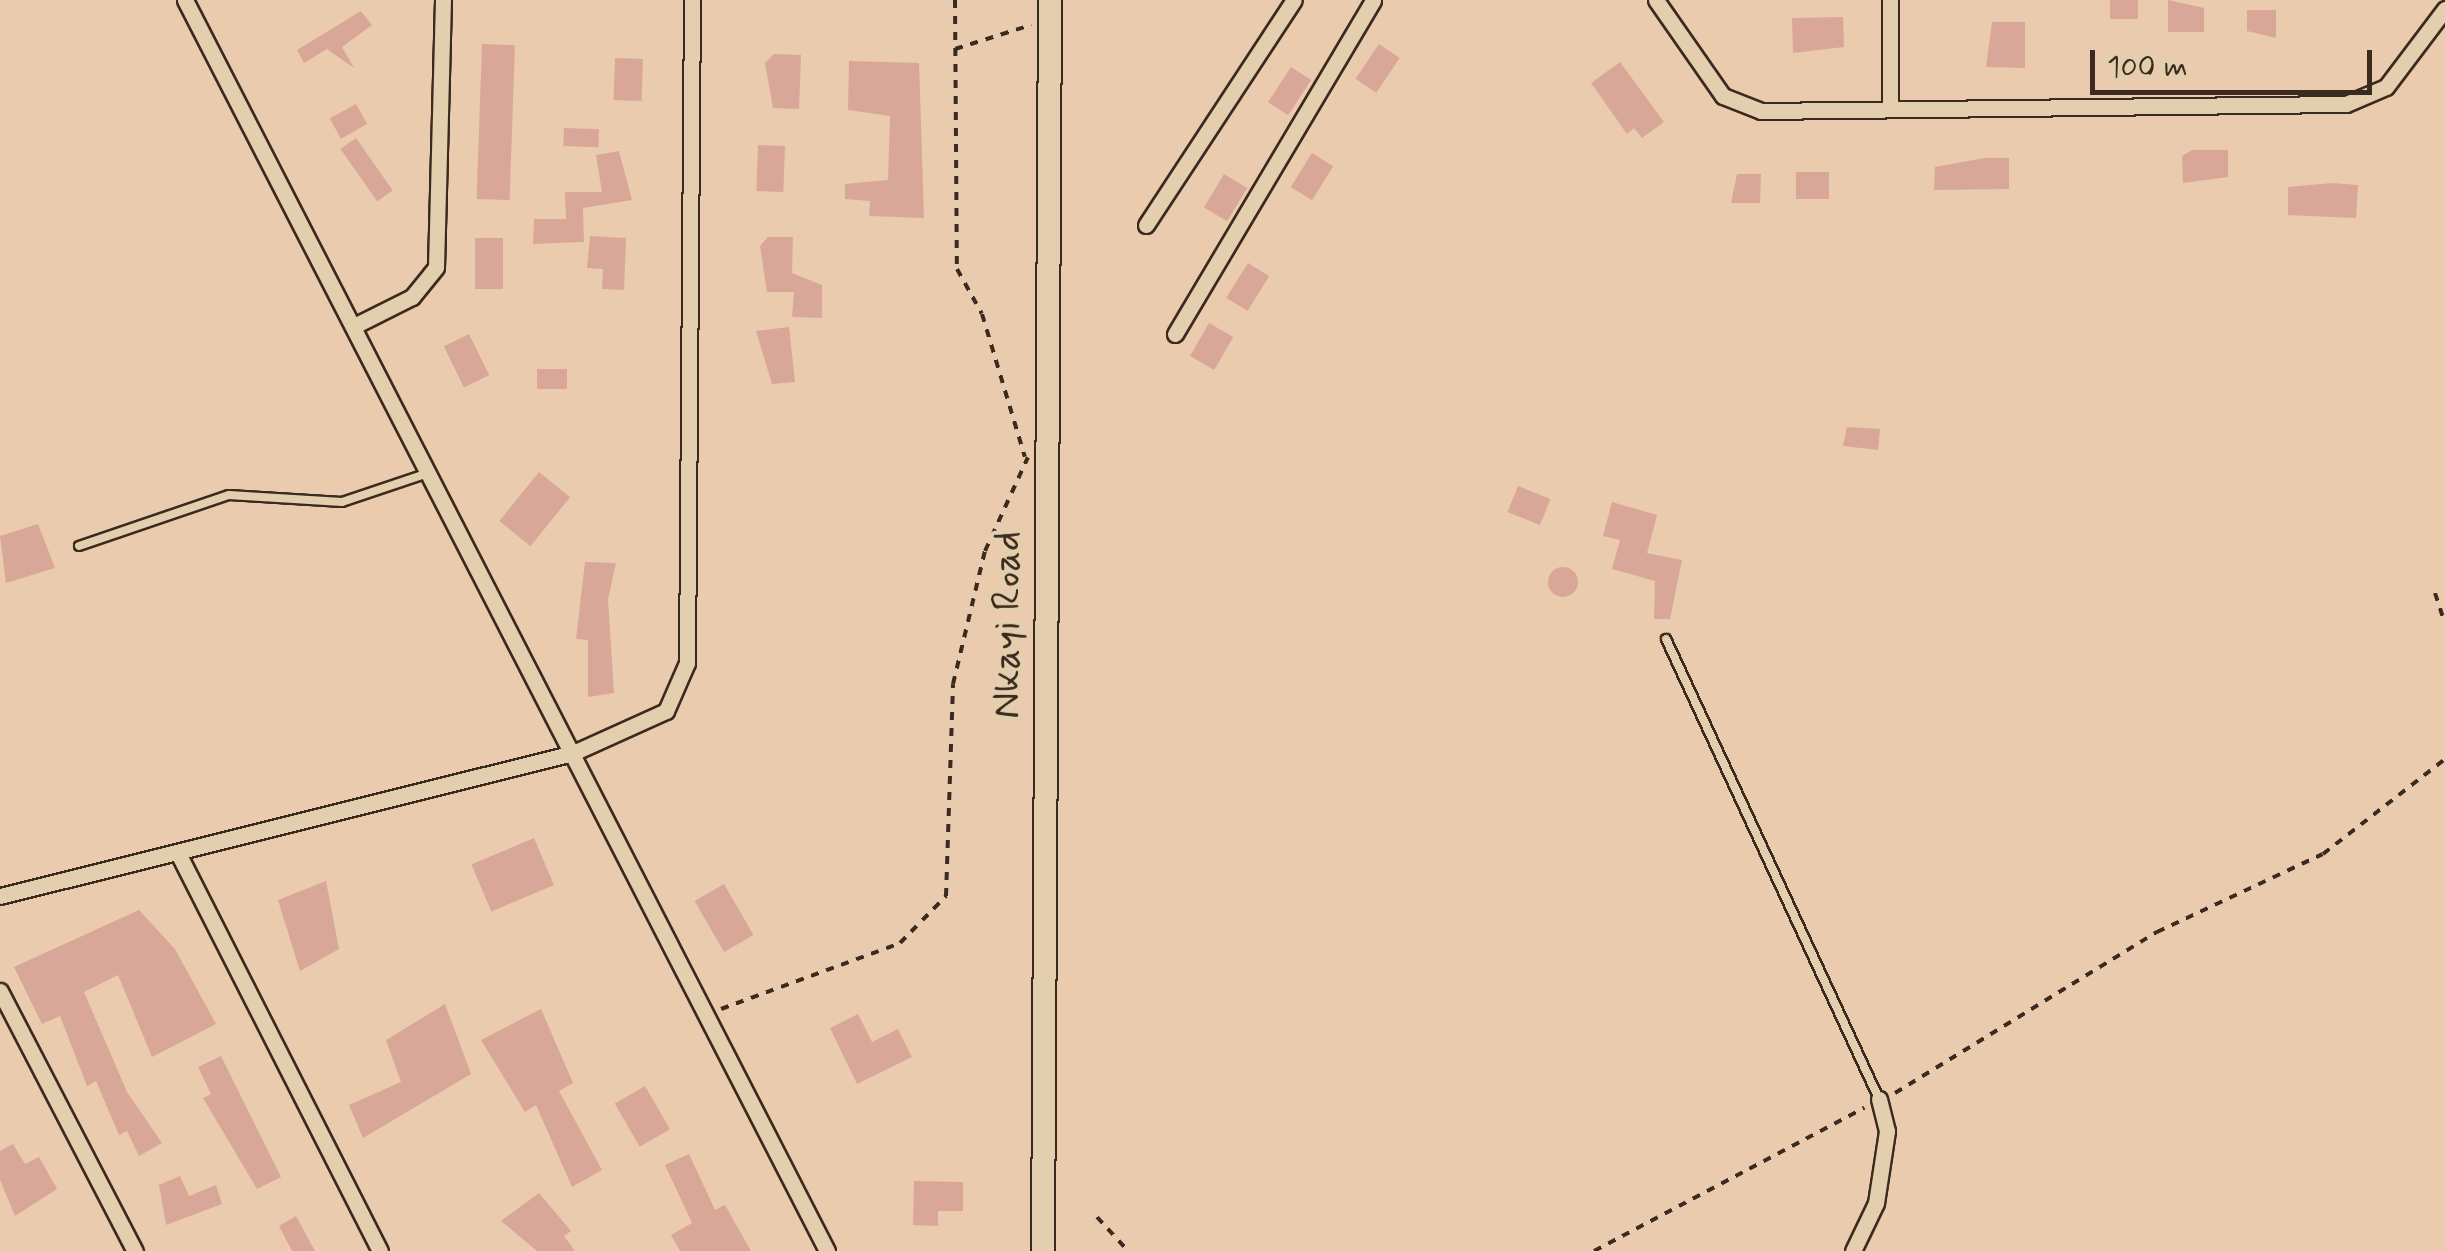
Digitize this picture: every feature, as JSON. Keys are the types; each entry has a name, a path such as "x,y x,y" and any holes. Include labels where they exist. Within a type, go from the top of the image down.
{"main road":[{"name":"Nkayi Road","path":"1042,1251 1036,454 1050,10"}],"street":[{"path":"184,0 827,1251"},
{"path":"354,326 412,297 436,267 443,0"},
{"path":"0,896 573,754 645,728 666,711 688,663 692,0"},
{"path":"1146,225 1294,0"},
{"path":"1174,334 1373,0"},
{"path":"1656,0 1704,74 1739,108 2346,104 2386,87 2445,10"},
{"path":"1890,0 1890,107"},
{"path":"178,854 380,1251"},
{"path":"0,991 135,1251"},
{"path":"1853,1251 1876,1203 1887,1131 1879,1099"}],"lane":[{"path":"78,546 229,495 342,502 428,472"},
{"path":"1666,639 1879,1099"}],"path":[{"path":"708,1017 744,995 900,943 946,896 953,684 986,551 1036,454 982,314 956,269 955,0"},
{"path":"955,50 1050,10"},
{"path":"2435,592 2445,623"},
{"path":"1594,1251 1879,1099 2157,932 2323,854 2445,759"},
{"path":"1097,1217 1128,1251"}],"building":[{"path":"2110,0 2138,0 2138,19 2110,19"},
{"path":"2168,0 2204,8 2204,32 2168,32"},
{"path":"2247,10 2276,10 2276,38 2247,31"},
{"path":"361,11 372,25 342,47 354,68 327,49 304,63 297,50"},
{"path":"1843,17 1844,47 1793,53 1792,18"},
{"path":"1992,22 2025,22 2025,68 1986,67"},
{"path":"482,44 515,45 510,200 477,199"},
{"path":"1379,44 1400,58 1376,93 1356,79"},
{"path":"774,54 801,55 799,109 773,108 765,63"},
{"path":"615,58 643,59 642,101 614,100"},
{"path":"849,61 919,63 924,218 869,216 870,201 845,199 845,184 888,180 890,116 848,110"},
{"path":"1620,62 1664,122 1642,138 1634,128 1627,134 1591,83"},
{"path":"1291,67 1311,80 1288,115 1268,102"},
{"path":"356,104 367,124 341,139 330,119"},
{"path":"564,128 599,129 598,147 563,146"},
{"path":"356,138 393,190 377,201 340,149"},
{"path":"758,145 785,146 783,192 756,191"},
{"path":"2192,150 2228,150 2228,177 2183,183 2182,156"},
{"path":"619,151 632,200 583,208 584,242 533,244 534,219 566,219 565,192 602,192 596,155"},
{"path":"1312,153 1333,166 1312,200 1291,187"},
{"path":"1984,158 2009,158 2009,189 1934,190 1935,167"},
{"path":"1796,172 1829,172 1829,199 1796,199"},
{"path":"1224,174 1247,188 1227,221 1204,207"},
{"path":"1737,174 1761,174 1760,203 1731,203"},
{"path":"2358,185 2356,218 2288,215 2288,187"},
{"path":"590,236 626,238 624,290 602,289 603,269 587,268"},
{"path":"768,237 793,237 792,273 822,285 822,318 792,317 794,292 767,292 760,246"},
{"path":"475,238 503,238 503,289 475,289"},
{"path":"1248,263 1269,276 1247,311 1226,298"},
{"path":"1209,323 1233,337 1214,370 1190,356"},
{"path":"789,327 795,382 772,384 756,331"},
{"path":"469,334 489,375 464,388 444,346"},
{"path":"537,369 567,369 567,389 537,389"},
{"path":"1847,427 1880,429 1878,450 1843,446"},
{"path":"539,472 570,497 530,546 499,521"},
{"path":"1518,486 1550,499 1540,525 1508,512"},
{"path":"1612,502 1657,515 1647,553 1682,560 1670,619 1654,619 1655,581 1612,569 1620,540 1603,536"},
{"path":"38,524 55,568 6,583 0,536"},
{"path":"585,562 616,563 608,599 614,693 588,697 588,640 576,639"},
{"path":"1563,567 1574,571 1578,582 1574,593 1563,597 1552,593 1548,582 1552,571"},
{"path":"534,838 554,885 491,912 471,865"},
{"path":"326,881 339,949 300,971 278,900"},
{"path":"724,884 754,935 724,952 695,901"},
{"path":"139,910 175,949 216,1024 152,1057 118,975 84,992 127,1092 162,1143 139,1156 127,1131 119,1135 96,1081 87,1086 60,1016 42,1024 14,967"},
{"path":"445,1004 471,1074 363,1138 349,1105 401,1082 386,1040"},
{"path":"541,1009 573,1083 559,1091 602,1170 572,1187 536,1105 525,1112 481,1040"},
{"path":"858,1014 872,1042 898,1029 912,1057 857,1084 830,1028"},
{"path":"221,1056 281,1177 257,1189 203,1098 211,1094 198,1067"},
{"path":"645,1086 670,1129 640,1147 615,1104"},
{"path":"13,1144 25,1164 39,1157 57,1189 15,1216 0,1180 0,1151"},
{"path":"689,1154 715,1210 725,1205 751,1251 680,1251 671,1235 692,1223 665,1165"},
{"path":"180,1176 189,1196 216,1185 222,1204 166,1225 159,1185"},
{"path":"914,1181 963,1182 963,1211 938,1211 938,1226 913,1225"},
{"path":"539,1193 571,1231 564,1236 575,1251 537,1251 501,1221"},
{"path":"296,1216 315,1251 292,1251 279,1226"}]}
